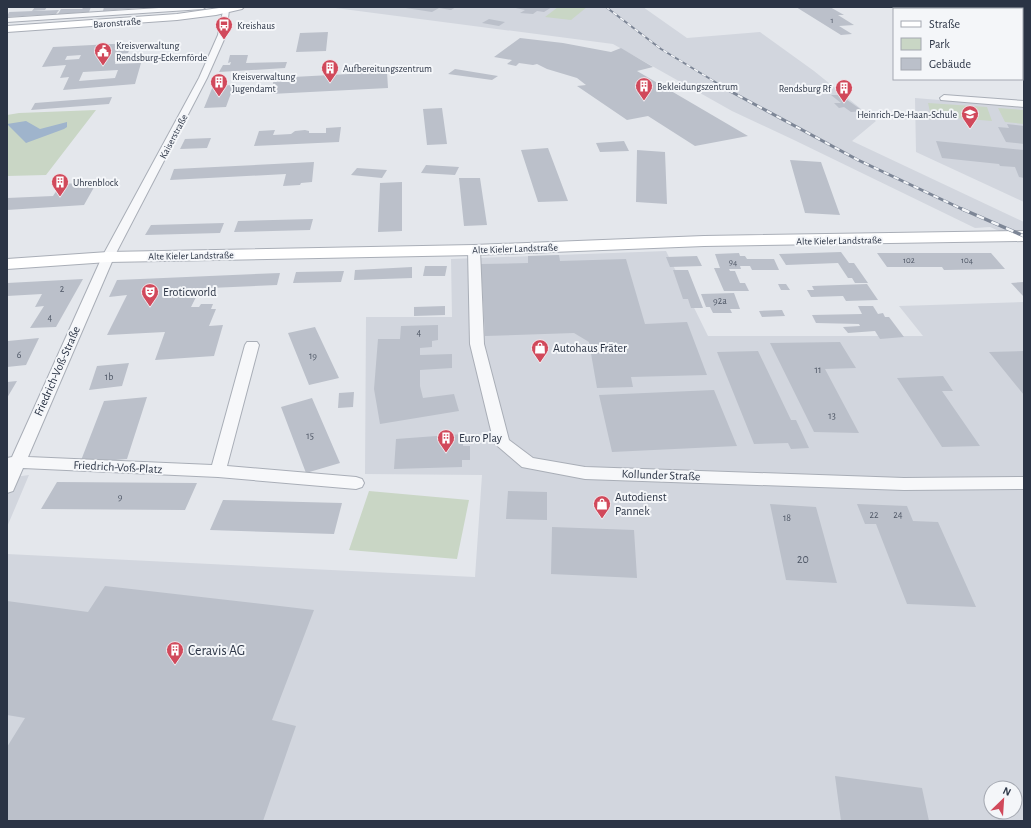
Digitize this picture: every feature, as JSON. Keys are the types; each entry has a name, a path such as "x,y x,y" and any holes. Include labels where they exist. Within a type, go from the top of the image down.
{"street":[{"path":"95,14 99,7"},
{"name":"Baronstraße","path":"7,20 203,7"},
{"name":"Baronstraße","path":"7,29 177,17 239,7"},
{"name":"Kaiserstraße","path":"108,256 203,78 222,35 224,9"},
{"path":"944,98 1024,104"},
{"name":"Alte Kieler Landstraße","path":"7,264 108,256 474,250 704,241 1024,236"},
{"name":"Kollunder Straße","path":"474,250 477,344 502,443 528,463 584,473 904,484 1024,482"},
{"name":"Friedrich-Voß-Straße","path":"7,487 12,463 108,256"},
{"path":"218,471 252,345"},
{"name":"Friedrich-Voß-Platz","path":"12,463 218,471 356,483"}],"shaded area":[{"path":"328,7 643,7 687,38 760,32 814,71 876,121 852,141 1024,222 1024,242 990,227 975,228 732,111 613,44"},
{"name":"Heinrich-De-Haan-Schule","path":"915,98 1024,107 1024,202 916,152"},
{"path":"666,251 708,336 923,336 899,306 1024,302 1024,821 7,821 7,554 475,577 482,475 365,474 366,317 452,317 451,259"},
{"path":"29,475 7,527 7,478"}],"green space":[{"path":"558,7 587,7 571,20 545,17"},
{"path":"928,103 987,107 992,121 931,116"},
{"path":"998,108 1024,110 1024,124 1005,122"},
{"path":"96,110 46,175 7,176 7,115 19,113"},
{"path":"369,491 469,500 457,559 349,550"}],"water":[{"path":"26,121 40,129 67,122 67,127 26,143 7,124"}],"building":[{"path":"35,7 47,7 45,10 32,11"},
{"path":"84,7 91,7 89,12 58,14 61,9 82,9"},
{"path":"104,7 141,7 141,8 103,11"},
{"path":"399,7 456,7 451,10 439,8 432,12"},
{"path":"511,7 552,7 544,12 537,11 533,14 520,13 525,10"},
{"path":"796,7 830,7 844,15 838,15 854,25 839,26 852,34 841,35"},
{"path":"59,10 56,14 7,17 9,12"},
{"path":"489,19 505,22 499,26 482,23"},
{"path":"328,32 326,51 296,52 300,33"},
{"name":"Bekleidungszentrum","path":"520,38 563,43 611,52 621,48 653,67 637,71 748,136 695,146 648,116 627,120 577,86 586,85 577,78 547,69 537,64 533,65 519,63 516,66 507,64 512,60 494,57"},
{"name":"Kreisverwaltung Rendsburg-Eckernförde","path":"132,43 128,53 118,54 115,64 141,63 135,84 63,90 69,77 60,78 66,65 42,67 53,47","holes":["81,55 79,59 65,60 67,56","118,70 115,78 79,81 83,72"]},
{"path":"230,55 248,55 246,63 287,62 285,68 219,72 223,65 230,65 231,62 228,63"},
{"path":"455,69 498,76 492,80 448,74"},
{"name":"Aufbereitungszentrum","path":"387,72 388,88 271,94 274,78"},
{"name":"Kreisverwaltung Jugendamt","path":"234,85 226,107 204,108 213,86"},
{"name":"Rendsburg Rf","path":"831,95 840,95 863,111 851,112 844,107 839,108 834,103 841,103"},
{"path":"112,97 109,104 31,110 35,103"},
{"path":"442,108 447,144 427,145 423,109"},
{"path":"1007,124 1024,126 1024,144 1006,142 998,127 1009,128"},
{"path":"341,127 339,142 254,146 259,131 275,130 273,135 291,134 295,131 305,130 309,131 309,133 326,133 326,128"},
{"path":"211,138 207,148 180,149 185,139"},
{"path":"624,141 629,151 600,152 596,143"},
{"path":"936,141 1024,150 1024,178 1019,177 1015,167 942,158"},
{"path":"548,148 568,201 538,202 521,150"},
{"path":"637,150 665,152 667,204 636,202"},
{"path":"790,160 821,162 840,215 805,213"},
{"path":"314,162 312,182 301,183 300,185 283,186 286,174 170,180 174,169"},
{"path":"426,165 459,167 455,175 421,173"},
{"path":"357,168 387,170 382,178 351,175"},
{"path":"459,178 480,178 487,225 464,226"},
{"name":"Uhrenblock","path":"97,182 84,205 7,210 7,198 53,196 61,184"},
{"path":"402,182 402,231 378,232 380,183"},
{"path":"313,219 310,230 234,232 238,221"},
{"path":"224,223 220,233 145,235 151,225"},
{"path":"841,252 849,263 854,263 868,283 855,283 852,278 848,278 838,263 786,265 779,254"},
{"path":"739,253 740,256 745,256 747,259 774,259 779,270 752,270 750,266 740,266 741,269 729,269 730,271 735,271 740,283 745,283 749,291 724,291 714,268 720,268 715,254"},
{"path":"877,253 991,253 1005,269 944,270 942,267 887,267"},
{"path":"559,255 560,261 626,259 645,324 687,322 707,375 631,377 633,387 597,388 589,342 574,333 485,336 481,264 528,263 528,256"},
{"path":"697,256 702,266 670,267 666,257"},
{"path":"425,266 447,266 445,276 423,276"},
{"path":"412,267 412,278 354,280 355,270"},
{"path":"673,270 688,270 703,308 691,308 688,299 683,299"},
{"path":"344,271 341,282 293,283 296,272"},
{"path":"280,273 277,285 187,289 183,297 196,297 191,307 199,307 201,304 213,304 211,309 216,309 209,326 223,325 214,356 155,360 165,332 107,335 127,295 109,297 117,280"},
{"path":"83,279 56,327 30,328 44,306 35,307 42,294 7,296 7,283"},
{"path":"1024,282 1024,297 1011,283"},
{"path":"778,284 786,284 790,290 781,290"},
{"path":"867,284 878,300 846,301 843,296 811,297 807,290 814,290 812,286"},
{"path":"734,293 740,309 730,309 732,313 713,313 710,307 706,307 701,294"},
{"path":"445,306 445,315 414,316 414,307"},
{"path":"858,306 873,306 878,314 883,313 885,317 889,317 904,337 880,339 875,331 848,333 843,327 860,326 859,324 816,323 812,315 862,314"},
{"path":"782,310 785,316 762,317 759,311"},
{"path":"438,325 438,340 432,341 432,347 420,348 420,355 452,354 452,368 420,370 420,386 423,398 454,394 459,411 380,424 374,389 378,339 400,339 401,326"},
{"path":"315,327 339,378 309,385 288,333"},
{"path":"39,338 26,365 7,367 8,341"},
{"path":"840,342 856,368 825,369 859,433 814,432 770,343"},
{"path":"758,351 791,420 796,420 809,448 791,449 788,443 754,444 717,352"},
{"path":"1024,351 1024,395 989,352"},
{"path":"129,363 122,386 89,390 97,366"},
{"path":"943,376 953,391 942,391 980,446 942,447 897,378"},
{"path":"17,381 7,398 7,382"},
{"path":"714,390 737,446 612,452 599,395"},
{"path":"354,392 353,407 338,408 339,393"},
{"path":"147,397 127,459 80,463 104,401"},
{"path":"312,398 340,463 306,473 281,407"},
{"name":"Euro Play","path":"463,434 463,446 470,446 470,460 462,460 462,467 394,469 396,439"},
{"path":"57,482 197,483 185,510 41,509"},
{"path":"508,491 547,492 547,520 506,519"},
{"path":"223,500 342,503 334,534 210,530"},
{"path":"770,504 816,507 837,583 786,580"},
{"path":"857,504 907,506 913,521 938,522 976,607 907,604 876,524 865,524"},
{"path":"552,527 634,530 637,578 551,574"},
{"name":"Ceravis AG","path":"105,586 314,610 272,720 296,726 263,821 7,821 7,747 25,718 7,715 7,601 88,612"},
{"path":"835,776 922,788 929,821 841,821"}],"railway":[{"path":"606,7 661,49 730,91"},
{"path":"728,90 858,160 964,210"},
{"path":"962,209 1024,236"}],"place":[{"name":"Kreishaus","path":"224,40"},
{"name":"Kreisverwaltung Rendsburg-Eckernförde","path":"103,66"},
{"name":"Aufbereitungszentrum","path":"330,83"},
{"name":"Kreisverwaltung Jugendamt","path":"219,97"},
{"name":"Bekleidungszentrum","path":"644,101"},
{"name":"Rendsburg Rf","path":"844,103"},
{"name":"Heinrich-De-Haan-Schule","path":"970,129"},
{"name":"Uhrenblock","path":"60,197"},
{"name":"Eroticworld","path":"150,307"},
{"name":"Autohaus Fräter","path":"540,363"},
{"name":"Euro Play","path":"446,453"},
{"name":"Autodienst Pannek","path":"602,519"},
{"name":"Ceravis AG","path":"175,665"}]}
